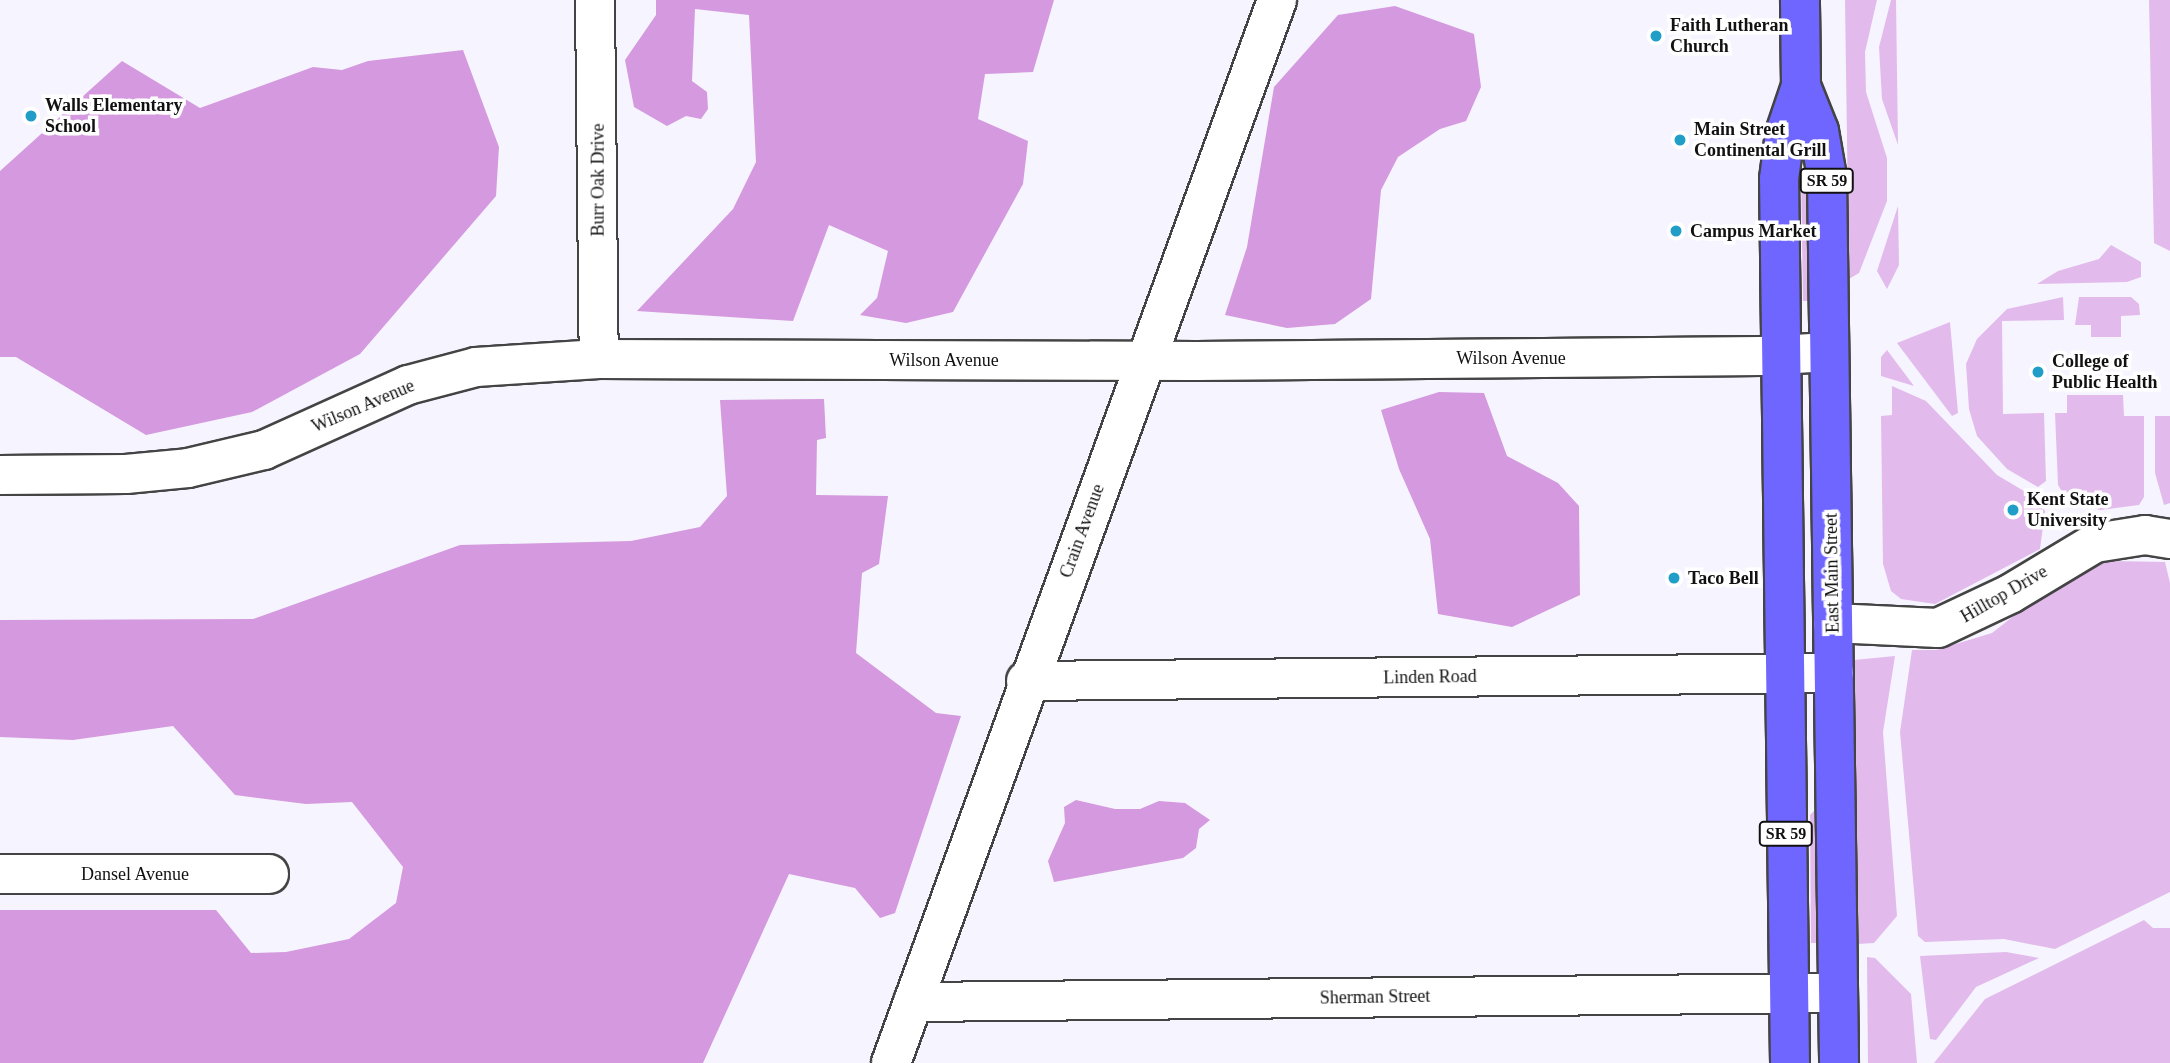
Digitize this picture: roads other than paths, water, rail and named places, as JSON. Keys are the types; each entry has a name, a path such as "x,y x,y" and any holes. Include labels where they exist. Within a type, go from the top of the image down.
{"main road":[{"name":"East Main Street","path":"1790,1063 1779,179 1785,133 1801,86 1800,0"},
{"name":"East Main Street","path":"1801,86 1819,131 1827,177 1839,1063"}],"street":[{"name":"Burr Oak Drive","path":"595,0 599,359"},
{"name":"Crain Avenue","path":"891,1063 1026,681 1277,0"},
{"name":"Wilson Avenue","path":"0,475 126,474 188,467 264,450 408,385 476,367 599,359 1145,360 1780,355 1829,352"},
{"name":"Hilltop Drive","path":"1833,622 1938,628 2010,594 2095,543 2145,535 2170,539"},
{"name":"Linden Road","path":"1026,681 1834,673"},
{"name":"Dansel Avenue","path":"0,874 269,874"},
{"name":"Sherman Street","path":"913,1002 1838,993"}],"place":[{"name":"Faith Lutheran Church","path":"1656,36"},
{"name":"Walls Elementary School","path":"31,116"},
{"name":"Main Street Continental Grill","path":"1680,140"},
{"name":"Campus Market","path":"1676,231"},
{"name":"College of Public Health","path":"2038,372"},
{"name":"Kent State University","path":"2013,510"},
{"name":"Taco Bell","path":"1674,578"}]}
